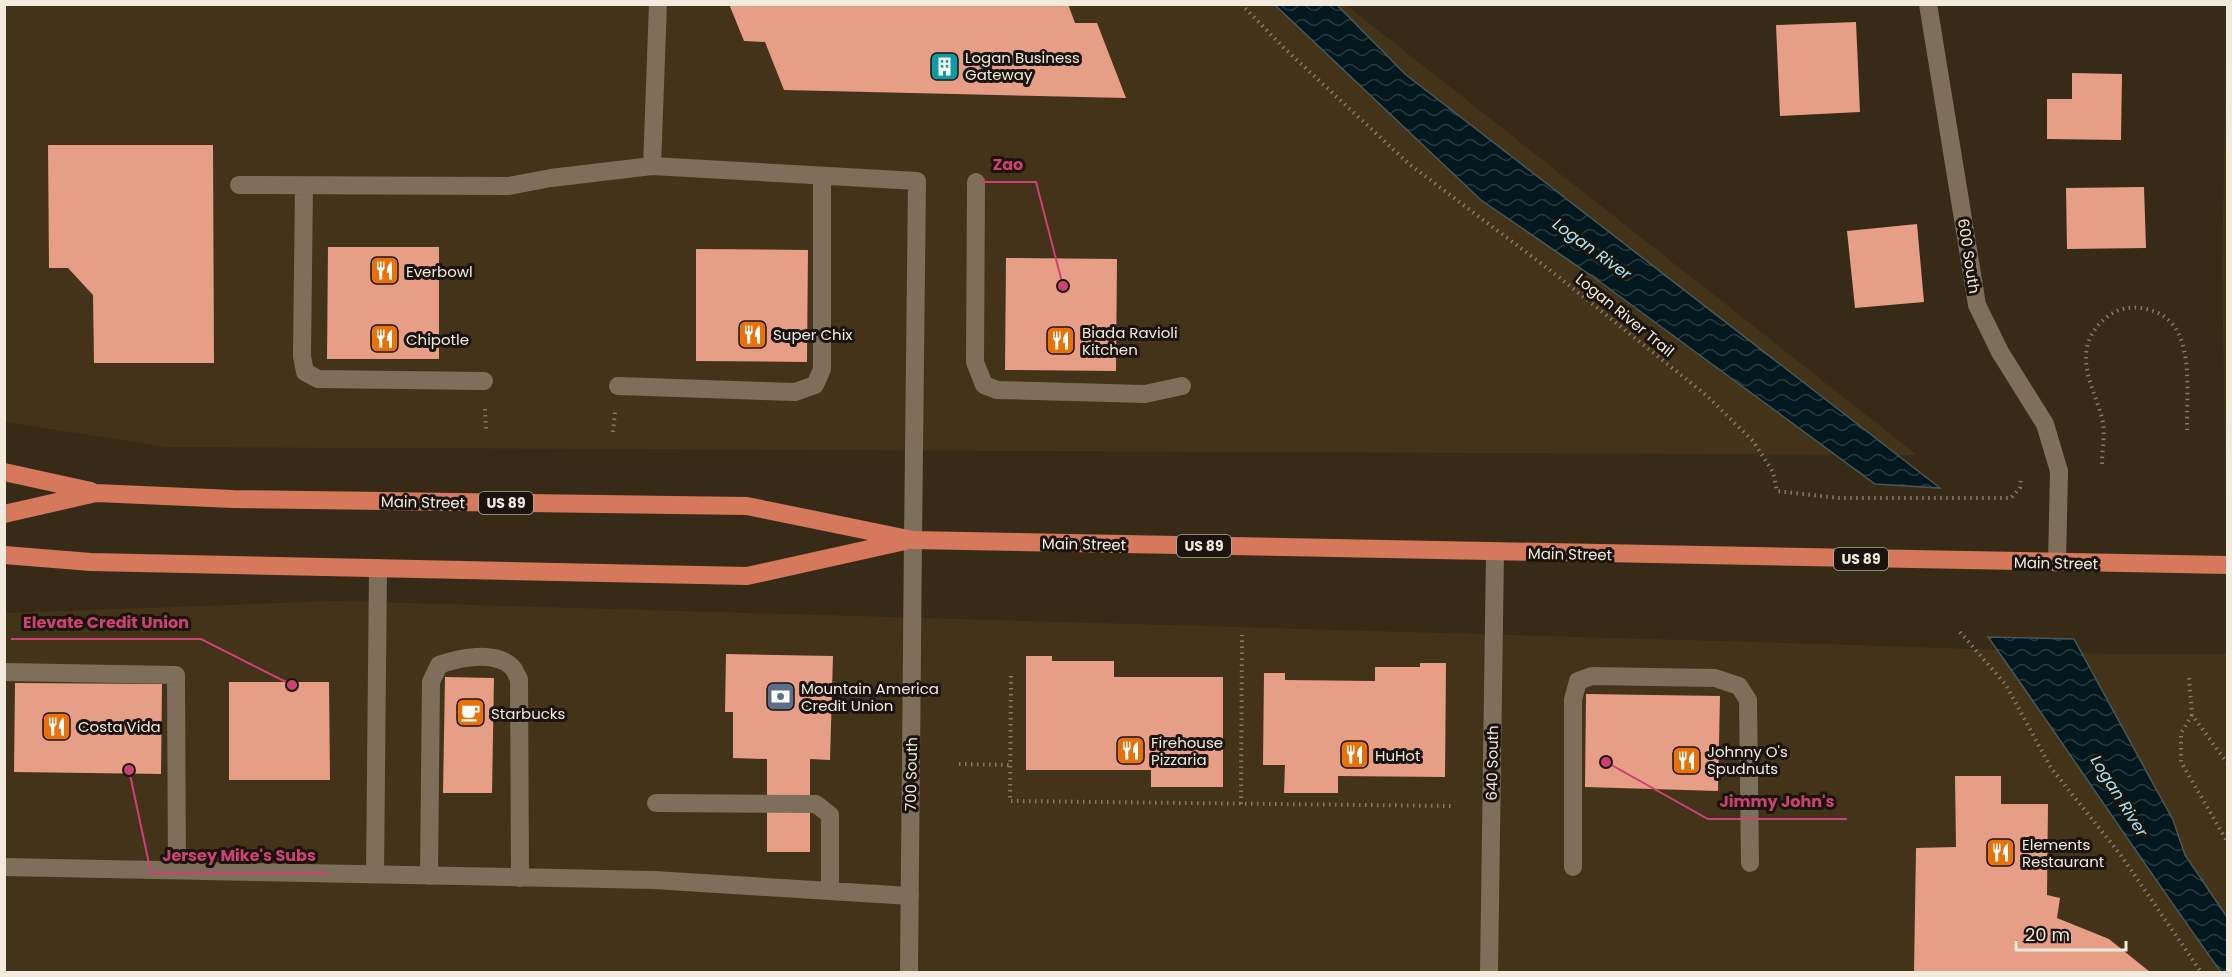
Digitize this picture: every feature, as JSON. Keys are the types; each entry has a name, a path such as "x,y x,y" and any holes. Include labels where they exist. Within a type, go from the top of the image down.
{"highway":[{"name":"US 89","path":"4,472 96,493"},
{"name":"Main Street","path":"4,514 96,493 232,499 747,506 913,540 1495,553 2228,565"},
{"name":"Main Street","path":"4,555 91,562 747,576 913,540"}],"street":[{"path":"652,166 658,4"},
{"name":"600 South","path":"1928,4 1977,305 2000,352 2046,424 2059,471 2057,563"},
{"path":"239,185 509,186 551,177 652,166 822,176 822,369 815,385 795,392 618,386"},
{"name":"700 South","path":"822,176 917,181 909,972"},
{"path":"976,182 975,362 984,385 997,390 1145,394 1182,386"},
{"path":"304,185 302,356 305,372 318,379 484,381"},
{"name":"640 South","path":"1489,972 1495,553"},
{"path":"375,874 378,568"},
{"path":"429,876 431,682 439,665 458,658 491,657 511,666 519,679 520,878"},
{"path":"4,672 176,675 177,870"},
{"path":"1573,867 1573,700 1578,681 1592,676 1715,678 1739,686 1748,700 1750,863"},
{"path":"656,803 816,804 830,814 830,891"},
{"path":"4,867 654,880 910,897"}],"path":[{"name":"Logan River Trail","path":"1241,4 1283,47 1408,164 1551,271 1706,396 1753,441 1773,471 1777,491 1838,498 2011,498 2020,488 2021,477"},
{"path":"2102,464 2104,425 2092,390 2086,358 2088,343 2095,329 2106,318 2120,310 2135,307 2151,309 2165,316 2176,327 2184,343 2185,352 2187,430"},
{"path":"1960,632 2006,685 2051,768 2120,854 2201,972"},
{"path":"1241,804 1242,635"},
{"path":"1011,676 1010,801 1453,806"},
{"path":"2189,678 2192,715 2228,764"},
{"path":"2192,715 2181,733 2181,762 2228,843"},
{"path":"959,764 1010,765"}],"shaded area":[{"path":"2227,4 2228,506 2226,506 2222,269"},
{"path":"4,5 1346,5 1917,455 168,447 5,422"},
{"path":"337,601 2115,654 2227,654 2227,972 5,972 4,613"}],"water":[{"name":"Logan River","path":"1275,5 1337,5 1405,74 1940,488 1875,484 1599,281 1481,200"},
{"name":"Logan River","path":"1988,637 2074,639 2173,820 2185,855 2227,917 2227,972 2221,972"}],"building":[{"name":"Logan Business Gateway","path":"729,4 1068,4 1075,23 1097,23 1126,98 784,90 765,42 744,41"},
{"path":"1856,22 1860,112 1780,116 1776,25"},
{"path":"2072,73 2122,74 2121,140 2047,139 2047,99 2072,99"},
{"path":"48,145 213,145 214,363 94,363 93,295 68,268 49,268"},
{"path":"2144,187 2146,248 2067,249 2066,188"},
{"path":"1917,224 1924,302 1855,308 1847,231"},
{"path":"328,247 439,247 439,359 327,359"},
{"path":"696,249 808,250 807,362 696,361"},
{"path":"1006,258 1117,259 1116,371 1005,370"},
{"path":"726,654 833,656 830,760 810,759 810,852 767,852 767,759 733,758 733,712 725,712"},
{"path":"1026,656 1052,656 1052,661 1114,661 1114,677 1223,677 1223,787 1151,787 1151,770 1026,770"},
{"path":"1420,663 1446,663 1445,777 1338,776 1338,793 1284,793 1285,765 1263,765 1264,673 1285,673 1285,680 1375,681 1375,667 1420,667"},
{"path":"445,677 494,678 492,793 443,793"},
{"path":"229,682 329,682 330,780 229,780"},
{"path":"15,683 162,684 161,774 14,772"},
{"path":"1586,694 1720,696 1718,791 1585,787"},
{"path":"1955,776 2001,776 2001,804 2048,804 2047,895 2060,898 2057,918 2109,939 2150,972 1914,972 1916,848 1956,847"}],"place":[{"name":"Logan Business Gateway","path":"944,66"},
{"name":"Everbowl","path":"385,271"},
{"name":"Zao","path":"1063,286"},
{"name":"Super Chix","path":"752,334"},
{"name":"Chipotle","path":"385,339"},
{"name":"Biada Ravioli Kitchen","path":"1061,341"},
{"name":"Elevate Credit Union","path":"292,685"},
{"name":"Mountain America Credit Union","path":"780,697"},
{"name":"Starbucks","path":"470,713"},
{"name":"Costa Vida","path":"57,726"},
{"name":"Firehouse Pizzaria","path":"1130,751"},
{"name":"HuHot","path":"1354,755"},
{"name":"Johnny O's Spudnuts","path":"1686,760"},
{"name":"Jimmy John's","path":"1606,762"},
{"name":"Jersey Mike's Subs","path":"129,770"},
{"name":"Elements Restaurant","path":"2001,853"}]}
